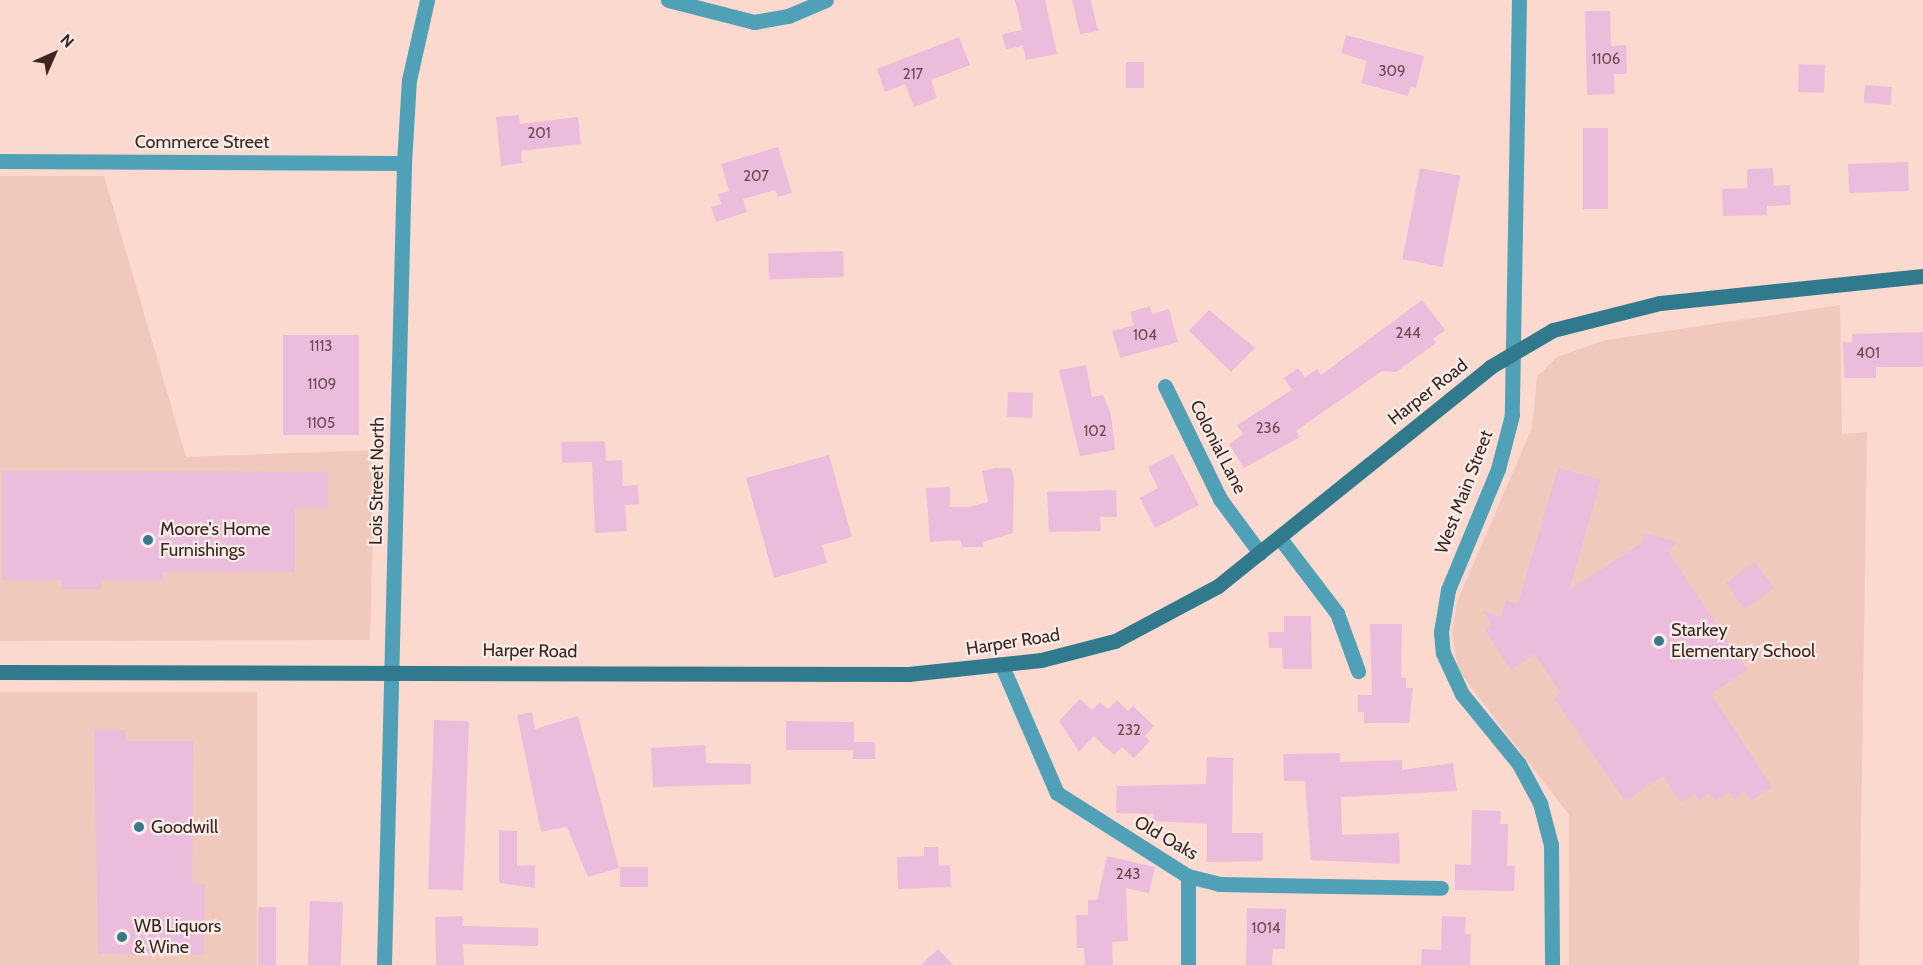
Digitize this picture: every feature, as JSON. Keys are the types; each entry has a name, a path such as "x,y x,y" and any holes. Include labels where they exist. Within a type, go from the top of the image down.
{"main road":[{"name":"Harper Road","path":"0,672 395,670 908,674 1002,666 1115,641 1218,586 1512,353 1553,330 1622,309 1923,276"}],"street":[{"name":"Lois Street North","path":"384,965 395,670 404,163 409,80 427,0"},
{"path":"668,0 754,22 788,16 826,0"},
{"name":"West Main Street","path":"1519,0 1509,430 1448,590 1442,632 1443,653 1462,694 1519,764 1540,803 1551,845 1552,965"},
{"name":"Commerce Street","path":"0,161 404,163"},
{"name":"Colonial Lane","path":"1165,386 1220,500 1260,553"},
{"path":"1279,537 1337,613 1358,670"},
{"name":"Old Oaks","path":"1002,666 1057,793 1188,876 1219,884 1441,888"},
{"path":"1188,876 1188,965"}],"shaded area":[{"path":"0,176 104,176 186,457 375,450 370,640 0,641"},
{"name":"Starkey Elementary School","path":"1840,305 1842,434 1867,432 1859,965 1569,965 1569,815 1458,670 1452,632 1457,602 1532,428 1537,377 1557,357 1606,340"},
{"path":"0,692 257,692 257,965 0,965"}],"building":[{"path":"1015,0 1045,0 1057,54 1026,60 1023,46 1006,49 1002,34 1022,30"},
{"path":"1072,0 1091,0 1098,31 1080,34"},
{"path":"1585,11 1610,11 1611,46 1626,45 1627,74 1614,74 1615,94 1587,95"},
{"path":"1346,35 1424,56 1416,88 1411,86 1408,96 1361,83 1367,61 1341,53"},
{"path":"959,37 970,65 931,80 937,98 914,107 905,84 885,92 877,69"},
{"path":"1126,62 1144,62 1144,88 1126,88"},
{"path":"1799,64 1825,65 1824,93 1798,92"},
{"path":"1865,85 1892,87 1891,105 1864,103"},
{"path":"519,115 520,124 578,117 581,144 521,151 522,163 501,166 496,117"},
{"path":"1583,128 1608,128 1608,209 1583,209"},
{"path":"778,147 792,193 778,197 775,190 743,199 747,212 716,222 711,207 721,204 718,194 729,191 721,164"},
{"path":"1908,162 1909,191 1849,193 1848,164"},
{"path":"1420,168 1460,176 1443,267 1402,259"},
{"path":"1773,168 1774,186 1790,185 1791,205 1767,206 1767,215 1723,216 1722,189 1747,188 1747,169"},
{"path":"843,251 844,277 769,280 768,254"},
{"path":"1422,300 1445,330 1433,339 1436,343 1396,372 1382,371 1296,431 1300,437 1244,468 1229,444 1243,434 1237,425 1292,390 1284,378 1298,368 1305,377 1317,369 1321,375"},
{"path":"1150,306 1152,314 1169,309 1178,342 1120,358 1112,331 1134,325 1130,312"},
{"path":"1209,310 1255,348 1231,372 1189,331"},
{"path":"1923,332 1923,367 1876,367 1876,378 1844,378 1843,342 1852,342 1852,334"},
{"path":"283,335 359,335 359,435 283,435"},
{"path":"1086,365 1092,397 1103,395 1111,415 1115,450 1080,456 1059,370"},
{"path":"1008,392 1033,393 1032,418 1007,417"},
{"path":"605,441 606,461 622,460 623,486 638,485 639,504 625,505 627,531 595,533 592,462 562,463 561,442"},
{"path":"1173,454 1199,505 1155,528 1140,498 1158,488 1148,467"},
{"path":"829,455 852,537 822,545 827,563 774,578 746,478"},
{"path":"1011,468 1014,478 1013,533 983,542 983,547 962,547 960,540 930,542 926,488 950,487 950,507 970,507 988,502 982,471"},
{"path":"1558,468 1601,480 1569,590 1642,543 1644,533 1678,542 1667,550 1747,670 1711,694 1772,787 1751,801 1745,792 1734,799 1730,792 1715,801 1710,793 1700,800 1695,793 1681,803 1663,776 1625,801 1554,698 1561,693 1535,654 1511,670 1485,630 1492,625 1483,611 1501,617 1506,600 1518,604"},
{"name":"Moore's Home Furnishings","path":"2,471 328,472 328,508 295,508 295,572 163,572 163,580 101,580 101,589 61,589 61,580 2,580"},
{"path":"1116,490 1117,517 1100,517 1101,531 1049,532 1047,492"},
{"path":"1755,562 1774,588 1745,609 1726,583"},
{"path":"1284,616 1311,616 1312,669 1283,669 1282,648 1269,648 1268,632 1284,632"},
{"path":"1370,624 1402,624 1401,678 1406,677 1406,688 1413,688 1409,723 1364,723 1364,712 1358,712 1358,695 1372,695"},
{"path":"1080,699 1092,710 1100,702 1108,709 1117,700 1128,711 1133,706 1154,726 1145,736 1150,741 1134,758 1122,747 1114,755 1094,736 1079,752 1059,721"},
{"path":"532,712 535,729 578,716 619,868 588,877 567,827 541,832 517,715"},
{"path":"434,720 469,721 463,890 428,889"},
{"path":"786,721 854,722 854,742 875,742 875,759 853,759 853,750 786,750"},
{"path":"94,730 125,730 126,741 193,741 192,884 205,884 204,955 98,954"},
{"path":"705,745 706,763 751,764 751,784 653,787 651,748"},
{"path":"1340,753 1340,762 1402,760 1402,770 1453,763 1457,791 1341,797 1342,835 1399,833 1400,864 1311,860 1305,781 1284,781 1283,754"},
{"path":"1207,757 1233,758 1232,833 1263,833 1263,861 1207,862 1207,824 1153,821 1153,814 1116,813 1117,786 1206,784"},
{"path":"1472,810 1501,811 1500,824 1508,824 1507,866 1515,866 1514,891 1455,890 1455,864 1471,865"},
{"path":"499,830 517,831 517,866 535,865 535,888 499,883"},
{"path":"924,847 938,847 939,866 950,865 951,887 898,889 897,857 924,856"},
{"path":"1107,856 1155,867 1149,893 1126,888 1128,941 1112,942 1113,965 1085,965 1084,948 1077,948 1076,915 1088,915 1088,900 1097,900"},
{"path":"620,867 648,867 648,887 620,887"},
{"path":"310,901 343,902 341,965 308,965"},
{"path":"258,907 276,907 276,965 258,965"},
{"path":"1247,908 1286,909 1285,949 1273,949 1272,965 1246,965"},
{"path":"463,916 463,926 538,928 538,946 463,944 464,965 436,965 435,917"},
{"path":"1442,916 1466,917 1465,934 1471,934 1470,965 1421,965 1422,949 1441,950"},
{"path":"938,949 953,965 921,965"}],"place":[{"name":"Moore's Home Furnishings","path":"148,540"},
{"name":"Starkey Elementary School","path":"1659,641"},
{"name":"Goodwill","path":"139,827"},
{"name":"WB Liquors & Wine","path":"122,937"}]}
